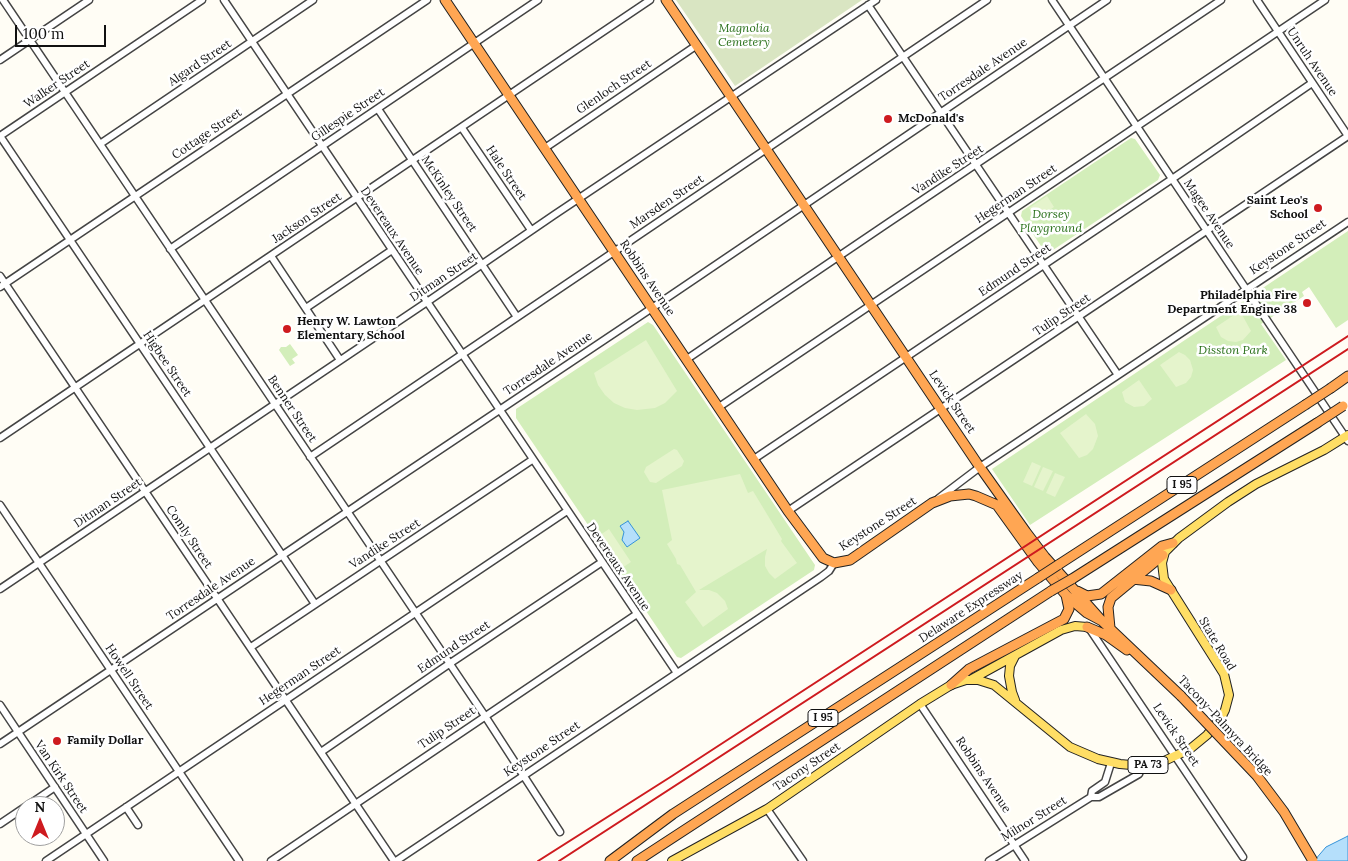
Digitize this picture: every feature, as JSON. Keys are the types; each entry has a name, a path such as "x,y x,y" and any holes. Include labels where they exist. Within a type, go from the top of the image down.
{"highway":[{"name":"Robbins Avenue","path":"445,0 788,511 815,550 828,561 834,563"},
{"name":"Levick Street","path":"666,0 980,467 1070,592"},
{"name":"Delaware Expressway","path":"610,861 674,814 1348,377"},
{"name":"I 95","path":"636,861 1345,404"},
{"name":"Levick Street","path":"932,504 950,496 969,494 997,505 1038,562 1102,621"},
{"name":"Keystone Street","path":"834,563 850,560 932,504"},
{"path":"951,685 969,669 1064,619 1069,609 1070,592 1087,596 1101,594 1162,546 1173,543"},
{"path":"1110,628 1108,614 1110,601 1114,595 1163,555"},
{"path":"1132,580 1151,581 1171,590"},
{"name":"Tacony–Palmyra Bridge","path":"1102,621 1181,696 1235,751 1261,781 1290,821 1313,861"},
{"path":"1088,627 1106,635 1148,664"}],"main road":[{"path":"1163,555 1173,543 1242,493 1347,437"},
{"name":"State Road","path":"972,679 994,685 1070,747 1088,756 1111,763 1142,766 1162,762 1201,740 1215,726 1226,710 1229,695 1224,674 1162,573 1163,555"},
{"path":"951,685 972,679 1061,630 1075,626 1088,627"},
{"path":"1016,654 1010,666 1009,676 1016,702"},
{"name":"Tacony Street","path":"672,861 766,809 951,685"}],"street":[{"name":"Benner Street","path":"3,0 485,716 560,832"},
{"path":"0,60 89,0"},
{"name":"Walker Street","path":"0,136 202,0"},
{"name":"Devereaux Avenue","path":"224,0 677,673"},
{"name":"Algard Street","path":"100,144 314,0"},
{"name":"Cottage Street","path":"3,285 427,0"},
{"name":"Gillespie Street","path":"170,248 538,0"},
{"name":"Jackson Street","path":"0,438 650,0"},
{"name":"Ditman Street","path":"0,589 482,265 531,230 876,0"},
{"name":"Marsden Street","path":"310,457 986,0"},
{"name":"Magee Avenue","path":"1052,0 1347,437"},
{"name":"Torresdale Avenue","path":"0,744 652,308 1107,0"},
{"name":"Vandike Street","path":"687,360 838,256 1221,0"},
{"name":"Unruh Avenue","path":"1257,0 1348,136"},
{"name":"Hegerman Street","path":"719,407 1325,0"},
{"path":"868,5 1118,375"},
{"name":"Glenloch Street","path":"545,148 697,45"},
{"name":"Edmund Street","path":"754,459 1312,83"},
{"name":"McKinley Street","path":"378,109 517,317"},
{"name":"Hale Street","path":"462,128 531,230"},
{"name":"Higbee Street","path":"0,136 315,604"},
{"name":"Tulip Street","path":"788,511 1348,136"},
{"name":"Keystone Street","path":"932,504 980,467 1348,222"},
{"path":"306,308 392,250"},
{"path":"271,256 340,360"},
{"name":"Comly Street","path":"0,276 3,285 251,647 354,804 395,861"},
{"name":"Vandike Street","path":"251,647 532,460"},
{"name":"Howell Street","path":"0,505 239,861"},
{"name":"Hegerman Street","path":"46,861 567,511"},
{"name":"Edmund Street","path":"321,752 602,562"},
{"name":"Keystone Street","path":"395,861 821,578 834,563"},
{"name":"Tulip Street","path":"272,861 637,614"},
{"name":"Levick Street","path":"1088,627 1243,857"},
{"name":"Robbins Avenue","path":"920,704 1025,861"},
{"name":"Van Kirk Street","path":"0,705 104,861"},
{"name":"Milnor Street","path":"1091,797 1092,791 1105,782 1111,763"},
{"name":"Milnor Street","path":"989,861 1091,797 1099,797 1138,774 1142,766"},
{"path":"42,796 55,787"},
{"path":"126,807 138,825"},
{"path":"766,809 803,861"},
{"path":"0,824 15,814"}],"green space":[{"name":"Magnolia Cemetery","path":"676,0 862,0 735,86"},
{"name":"Dorsey Playground","path":"1131,138 1135,139 1160,175 1158,180 1050,252 1045,252 1021,216 1022,211"},
{"path":"1047,196 1054,207 1037,219 1029,208"},
{"name":"Disston Park","path":"1348,231 1348,320 1336,328 1309,287 1302,292 1304,296 1261,324 1286,360 1030,525 992,469"},
{"path":"1240,311 1251,331 1243,340 1236,342 1228,341 1221,337 1216,327"},
{"path":"648,322 653,325 815,565 814,570 681,658 677,657 516,418 516,409"},
{"path":"646,340 677,391 665,403 655,408 637,410 625,408 614,403 605,395 598,385 594,373"},
{"path":"290,344 298,355 292,359 295,363 290,366 279,350 281,347 286,347"},
{"path":"1179,352 1190,360 1193,370 1191,377 1186,383 1176,387 1160,365"},
{"path":"1139,380 1152,399 1144,406 1134,407 1125,402 1122,392"},
{"path":"1086,414 1095,424 1098,436 1093,449 1087,455 1079,458 1060,433"},
{"path":"674,449 677,450 684,461 682,466 656,483 650,482 644,472 646,467"},
{"path":"1032,462 1041,466 1032,486 1023,482"},
{"path":"1043,467 1053,471 1043,491 1034,487"},
{"path":"1055,473 1065,477 1055,497 1046,493"},
{"path":"740,474 748,493 753,491 782,539 781,541 797,563 775,579 765,566 767,549 699,590 709,590 717,593 725,601 728,609 703,627 685,602 696,592 680,565 677,564 667,544 672,540 662,490"},
{"path":"609,529 631,562 619,570 597,537"}],"water":[{"path":"628,521 640,538 627,547 622,540 624,532 620,526"},
{"path":"1348,836 1348,861 1314,861 1326,847"}],"railway":[{"path":"538,861 672,776 1348,336"},
{"path":"559,861 1348,349"}],"place":[{"name":"McDonald's","path":"888,119"},
{"name":"Saint Leo's School","path":"1318,208"},
{"name":"Philadelphia Fire Department Engine 38","path":"1307,303"},
{"name":"Henry W. Lawton Elementary School","path":"287,329"},
{"name":"Family Dollar","path":"57,741"}]}
